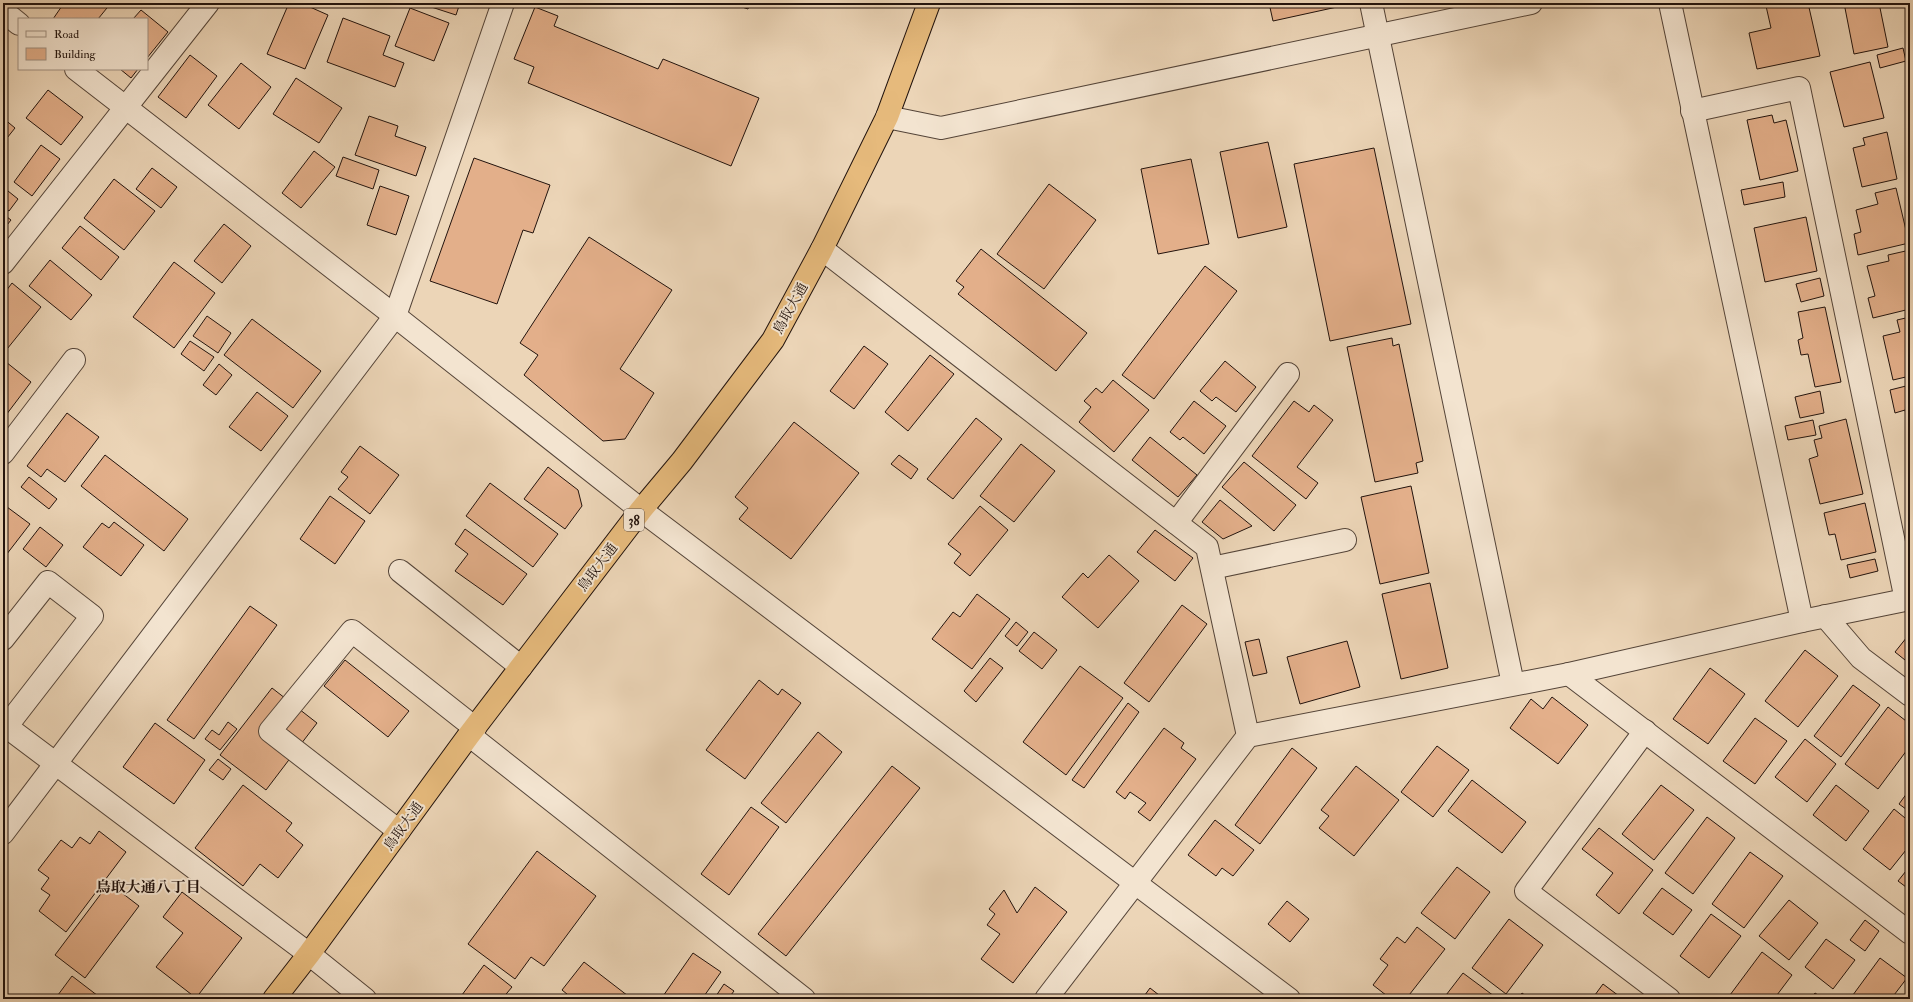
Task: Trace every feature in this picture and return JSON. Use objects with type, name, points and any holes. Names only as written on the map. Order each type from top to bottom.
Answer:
[{"type":"highway","name":"鳥取大通","points":[[274,999],[309,954],[472,732],[641,510],[682,462],[773,340],[822,249],[887,117],[929,3]]},
{"type":"street","points":[[3,263],[208,3]]},
{"type":"street","points":[[3,834],[395,316],[503,3]]},
{"type":"street","points":[[1371,3],[1513,684]]},
{"type":"street","points":[[887,117],[941,128],[1378,37],[1531,3]]},
{"type":"street","points":[[1670,3],[1802,621]]},
{"type":"street","points":[[77,70],[395,316],[641,510],[1134,884],[1289,999]]},
{"type":"street","points":[[1046,999],[1248,736],[1569,674],[1802,621],[1908,600],[1800,88],[1692,111]]},
{"type":"street","points":[[822,249],[1206,547],[1212,568],[1248,736]]},
{"type":"street","points":[[3,453],[74,360]]},
{"type":"street","points":[[1176,523],[1288,374]]},
{"type":"street","points":[[1212,568],[1345,540]]},
{"type":"street","points":[[400,571],[521,668]]},
{"type":"street","points":[[3,639],[48,582],[92,616],[5,725],[56,765],[309,954],[365,999]]},
{"type":"street","points":[[1825,616],[1861,658],[1910,695]]},
{"type":"street","points":[[399,831],[270,731],[352,631],[472,732],[804,999]]},
{"type":"street","points":[[1569,674],[1910,933]]},
{"type":"street","points":[[1645,731],[1526,891],[1669,999]]},
{"type":"building","points":[[64,3],[111,3],[99,18],[54,18]]},
{"type":"building","points":[[289,3],[301,3],[328,15],[305,69],[267,54]]},
{"type":"building","points":[[419,3],[460,3],[456,15]]},
{"type":"building","points":[[730,3],[750,3],[748,9]]},
{"type":"building","points":[[1269,3],[1337,3],[1337,7],[1273,21]]},
{"type":"building","points":[[1781,3],[1808,3],[1820,56],[1757,69],[1749,33],[1771,28],[1766,6]]},
{"type":"building","points":[[1844,3],[1879,3],[1888,47],[1854,54]]},
{"type":"building","points":[[535,7],[558,16],[554,26],[658,69],[663,59],[759,98],[731,166],[528,83],[534,67],[514,59]]},
{"type":"building","points":[[410,8],[449,23],[434,61],[395,46]]},
{"type":"building","points":[[141,10],[168,32],[148,57],[148,18],[134,18]]},
{"type":"building","points":[[343,18],[390,36],[383,55],[404,63],[395,87],[327,62]]},
{"type":"building","points":[[1903,48],[1906,61],[1880,68],[1877,55]]},
{"type":"building","points":[[190,55],[217,76],[186,118],[158,97]]},
{"type":"building","points":[[1870,62],[1884,118],[1844,127],[1830,72]]},
{"type":"building","points":[[241,63],[271,87],[239,129],[208,105]]},
{"type":"building","points":[[121,70],[137,70],[131,78]]},
{"type":"building","points":[[296,78],[342,108],[319,143],[273,114]]},
{"type":"building","points":[[48,90],[83,117],[61,145],[26,118]]},
{"type":"building","points":[[1772,115],[1774,123],[1786,120],[1798,171],[1760,180],[1747,120]]},
{"type":"building","points":[[369,116],[398,126],[395,136],[426,147],[416,176],[355,155]]},
{"type":"building","points":[[3,118],[15,128],[3,143]]},
{"type":"building","points":[[1887,132],[1897,179],[1862,187],[1853,148],[1865,145],[1863,138]]},
{"type":"building","points":[[1268,142],[1287,227],[1238,238],[1220,152]]},
{"type":"building","points":[[41,145],[60,159],[32,196],[14,182]]},
{"type":"building","points":[[1374,148],[1411,324],[1330,341],[1294,164]]},
{"type":"building","points":[[314,151],[335,167],[301,208],[282,193]]},
{"type":"building","points":[[343,157],[379,170],[373,189],[336,176]]},
{"type":"building","points":[[474,158],[550,185],[533,233],[523,230],[497,304],[430,281]]},
{"type":"building","points":[[1191,159],[1209,244],[1158,254],[1141,169]]},
{"type":"building","points":[[152,168],[177,187],[161,208],[136,189]]},
{"type":"building","points":[[114,179],[155,211],[124,250],[84,218]]},
{"type":"building","points":[[1783,182],[1785,197],[1744,205],[1741,190]]},
{"type":"building","points":[[1049,184],[1096,220],[1044,289],[997,254]]},
{"type":"building","points":[[380,186],[409,196],[396,235],[367,225]]},
{"type":"building","points":[[3,187],[18,199],[9,211],[3,207]]},
{"type":"building","points":[[1896,188],[1909,243],[1858,255],[1854,234],[1861,232],[1856,210],[1878,204],[1875,193]]},
{"type":"building","points":[[3,214],[11,220],[3,230]]},
{"type":"building","points":[[1806,217],[1817,271],[1765,282],[1754,228]]},
{"type":"building","points":[[224,224],[251,246],[222,283],[194,261]]},
{"type":"building","points":[[80,226],[119,257],[101,280],[62,248]]},
{"type":"building","points":[[589,237],[672,290],[620,369],[654,393],[625,439],[603,441],[524,375],[538,355],[520,343]]},
{"type":"building","points":[[981,249],[1087,333],[1056,371],[958,294],[964,287],[956,281]]},
{"type":"building","points":[[1910,250],[1910,309],[1873,318],[1868,298],[1875,296],[1867,266],[1889,261],[1888,255]]},
{"type":"building","points":[[50,260],[92,295],[71,320],[29,286]]},
{"type":"building","points":[[174,262],[215,293],[174,348],[133,317]]},
{"type":"building","points":[[1205,266],[1237,291],[1154,399],[1122,375]]},
{"type":"building","points":[[1820,278],[1824,296],[1801,302],[1796,284]]},
{"type":"building","points":[[12,283],[41,307],[3,354],[3,295]]},
{"type":"building","points":[[1825,307],[1841,382],[1815,387],[1808,354],[1801,355],[1798,340],[1803,338],[1798,312]]},
{"type":"building","points":[[207,316],[231,333],[218,353],[193,336]]},
{"type":"building","points":[[1910,317],[1910,376],[1893,380],[1883,336],[1900,332],[1897,320]]},
{"type":"building","points":[[252,319],[321,371],[293,408],[224,355]]},
{"type":"building","points":[[1392,338],[1393,346],[1399,344],[1423,461],[1416,463],[1418,473],[1375,482],[1347,347]]},
{"type":"building","points":[[190,341],[214,357],[204,371],[181,354]]},
{"type":"building","points":[[864,346],[888,364],[854,409],[830,391]]},
{"type":"building","points":[[930,355],[954,374],[908,431],[885,412]]},
{"type":"building","points":[[1225,361],[1256,387],[1236,412],[1216,397],[1212,401],[1200,391]]},
{"type":"building","points":[[6,362],[31,382],[3,419],[3,366]]},
{"type":"building","points":[[219,364],[232,375],[216,395],[203,385]]},
{"type":"building","points":[[1113,380],[1149,410],[1114,452],[1079,422],[1091,407],[1084,401],[1096,388],[1102,393]]},
{"type":"building","points":[[1910,385],[1910,433],[1905,410],[1895,413],[1890,390]]},
{"type":"building","points":[[1820,391],[1824,413],[1800,418],[1795,397]]},
{"type":"building","points":[[257,392],[288,416],[261,451],[229,427]]},
{"type":"building","points":[[1194,401],[1226,426],[1204,454],[1183,437],[1180,440],[1170,432]]},
{"type":"building","points":[[1294,401],[1309,412],[1314,405],[1333,420],[1297,467],[1318,483],[1306,499],[1252,456]]},
{"type":"building","points":[[67,413],[99,437],[65,482],[47,469],[41,477],[27,466]]},
{"type":"building","points":[[976,418],[1002,439],[953,499],[927,479]]},
{"type":"building","points":[[1846,419],[1863,494],[1820,504],[1809,459],[1818,456],[1814,440],[1822,438],[1819,426]]},
{"type":"building","points":[[1813,420],[1816,435],[1788,440],[1785,426]]},
{"type":"building","points":[[794,422],[859,473],[791,559],[739,519],[748,508],[735,497]]},
{"type":"building","points":[[1150,437],[1197,475],[1178,497],[1132,460]]},
{"type":"building","points":[[1021,444],[1055,471],[1014,522],[980,496]]},
{"type":"building","points":[[360,446],[399,475],[370,514],[338,489],[348,477],[341,472]]},
{"type":"building","points":[[105,455],[188,519],[164,551],[81,486]]},
{"type":"building","points":[[899,455],[918,469],[911,479],[891,464]]},
{"type":"building","points":[[1244,462],[1296,505],[1274,531],[1222,487]]},
{"type":"building","points":[[548,467],[578,490],[582,506],[565,529],[524,499]]},
{"type":"building","points":[[29,477],[57,499],[49,509],[21,487]]},
{"type":"building","points":[[490,483],[558,534],[533,567],[466,516]]},
{"type":"building","points":[[1411,486],[1429,573],[1380,584],[1361,497]]},
{"type":"building","points":[[330,496],[365,521],[335,564],[300,539]]},
{"type":"building","points":[[1220,500],[1252,526],[1223,539],[1202,522]]},
{"type":"building","points":[[1865,503],[1876,552],[1841,560],[1835,534],[1829,535],[1824,513]]},
{"type":"building","points":[[3,504],[30,524],[3,559]]},
{"type":"building","points":[[980,506],[1008,530],[970,576],[954,563],[961,554],[948,544]]},
{"type":"building","points":[[114,522],[144,545],[121,576],[83,547],[102,523],[109,528]]},
{"type":"building","points":[[40,527],[63,545],[46,567],[23,549]]},
{"type":"building","points":[[465,529],[527,574],[503,605],[455,571],[468,554],[455,544]]},
{"type":"building","points":[[1155,530],[1193,558],[1175,581],[1137,552]]},
{"type":"building","points":[[1109,555],[1139,581],[1098,628],[1062,597],[1083,573],[1088,578]]},
{"type":"building","points":[[1875,559],[1878,571],[1850,578],[1847,565]]},
{"type":"building","points":[[1430,583],[1448,668],[1401,679],[1382,594]]},
{"type":"building","points":[[977,594],[1010,619],[972,669],[932,639],[953,612],[960,617]]},
{"type":"building","points":[[1182,605],[1207,624],[1149,702],[1124,683]]},
{"type":"building","points":[[250,606],[277,625],[194,739],[167,720]]},
{"type":"building","points":[[1016,622],[1028,632],[1017,646],[1005,636]]},
{"type":"building","points":[[1034,632],[1057,650],[1042,669],[1019,651]]},
{"type":"building","points":[[1907,637],[1910,639],[1910,664],[1895,652]]},
{"type":"building","points":[[1259,639],[1267,673],[1253,676],[1245,642]]},
{"type":"building","points":[[1347,641],[1360,687],[1300,704],[1287,657]]},
{"type":"building","points":[[1805,650],[1838,676],[1798,727],[1765,701]]},
{"type":"building","points":[[990,658],[1003,668],[976,702],[964,691]]},
{"type":"building","points":[[345,660],[409,711],[388,737],[324,686]]},
{"type":"building","points":[[1080,666],[1123,698],[1066,775],[1023,742]]},
{"type":"building","points":[[1710,668],[1745,694],[1708,744],[1673,719]]},
{"type":"building","points":[[759,680],[778,695],[782,689],[801,703],[745,779],[706,750]]},
{"type":"building","points":[[1853,685],[1880,705],[1841,757],[1814,736]]},
{"type":"building","points":[[272,688],[317,723],[266,790],[220,755]]},
{"type":"building","points":[[1552,697],[1588,725],[1558,764],[1510,728],[1531,699],[1543,709]]},
{"type":"building","points":[[1128,703],[1139,712],[1084,788],[1072,780]]},
{"type":"building","points":[[1888,707],[1910,724],[1910,746],[1878,789],[1845,764]]},
{"type":"building","points":[[1755,718],[1787,741],[1755,784],[1723,761]]},
{"type":"building","points":[[228,722],[237,729],[220,750],[205,739],[212,730],[219,735]]},
{"type":"building","points":[[155,723],[205,760],[174,804],[123,767]]},
{"type":"building","points":[[1164,728],[1184,743],[1181,748],[1196,759],[1150,821],[1138,812],[1146,803],[1130,792],[1125,799],[1116,792]]},
{"type":"building","points":[[818,732],[842,752],[786,823],[761,803]]},
{"type":"building","points":[[1805,739],[1836,764],[1807,802],[1775,777]]},
{"type":"building","points":[[1437,746],[1469,770],[1433,817],[1401,792]]},
{"type":"building","points":[[1292,748],[1317,768],[1260,844],[1235,825]]},
{"type":"building","points":[[218,759],[231,769],[223,780],[209,770]]},
{"type":"building","points":[[892,766],[920,788],[786,956],[758,934]]},
{"type":"building","points":[[1356,766],[1399,800],[1354,856],[1319,828],[1329,816],[1321,810]]},
{"type":"building","points":[[1472,780],[1526,822],[1502,853],[1448,811]]},
{"type":"building","points":[[243,785],[292,823],[286,831],[303,845],[278,878],[260,864],[243,886],[195,848]]},
{"type":"building","points":[[1661,785],[1694,810],[1654,860],[1622,834]]},
{"type":"building","points":[[1836,785],[1869,811],[1846,841],[1813,815]]},
{"type":"building","points":[[1910,789],[1910,812],[1899,804]]},
{"type":"building","points":[[751,807],[779,827],[729,895],[701,874]]},
{"type":"building","points":[[1894,809],[1910,822],[1910,845],[1890,870],[1863,849]]},
{"type":"building","points":[[1707,817],[1735,838],[1693,894],[1665,873]]},
{"type":"building","points":[[1215,820],[1254,850],[1233,876],[1222,868],[1216,876],[1188,855]]},
{"type":"building","points":[[1599,828],[1653,870],[1619,914],[1596,895],[1613,873],[1582,849]]},
{"type":"building","points":[[99,831],[126,852],[66,932],[39,911],[50,895],[41,889],[49,878],[38,870],[61,840],[72,848],[80,837],[90,844]]},
{"type":"building","points":[[537,851],[596,896],[544,966],[531,957],[515,979],[468,944]]},
{"type":"building","points":[[1750,852],[1783,876],[1744,928],[1712,904]]},
{"type":"building","points":[[1910,866],[1910,890],[1898,881]]},
{"type":"building","points":[[1457,867],[1490,892],[1455,939],[1421,913]]},
{"type":"building","points":[[109,883],[139,906],[85,978],[55,955]]},
{"type":"building","points":[[1035,887],[1067,912],[1013,983],[981,959],[1000,934],[987,925],[995,914],[989,909],[1004,890],[1017,913]]},
{"type":"building","points":[[1662,888],[1692,910],[1673,935],[1643,913]]},
{"type":"building","points":[[182,892],[242,938],[196,998],[156,967],[183,933],[163,917]]},
{"type":"building","points":[[1789,900],[1818,923],[1789,960],[1759,936]]},
{"type":"building","points":[[1287,901],[1309,919],[1290,942],[1268,924]]},
{"type":"building","points":[[1711,914],[1741,936],[1709,978],[1680,956]]},
{"type":"building","points":[[1509,919],[1543,945],[1506,994],[1472,968]]},
{"type":"building","points":[[1865,920],[1879,931],[1865,951],[1850,940]]},
{"type":"building","points":[[1417,927],[1445,949],[1406,999],[1391,999],[1373,985],[1388,965],[1380,959],[1397,937],[1405,943]]},
{"type":"building","points":[[1826,939],[1855,960],[1833,989],[1805,967]]},
{"type":"building","points":[[1762,952],[1792,975],[1774,999],[1727,999]]},
{"type":"building","points":[[693,953],[721,972],[702,999],[661,999]]},
{"type":"building","points":[[1880,958],[1907,978],[1891,999],[1850,999]]},
{"type":"building","points":[[584,962],[632,999],[573,999],[562,990]]},
{"type":"building","points":[[484,965],[512,987],[502,999],[459,999]]},
{"type":"building","points":[[1463,973],[1498,999],[1443,999]]},
{"type":"building","points":[[72,976],[102,999],[55,999]]},
{"type":"building","points":[[724,984],[734,991],[728,999],[714,999]]},
{"type":"building","points":[[1603,984],[1623,999],[1592,999]]},
{"type":"building","points":[[1150,988],[1164,999],[1142,999]]},
{"type":"building","points":[[1910,988],[1910,999],[1902,999]]},
{"type":"building","points":[[1522,993],[1530,999],[1518,999]]},
{"type":"building","points":[[1815,993],[1824,999],[1810,999]]},
{"type":"district","name":"鳥取大通八丁目","points":[[148,887]]}]
